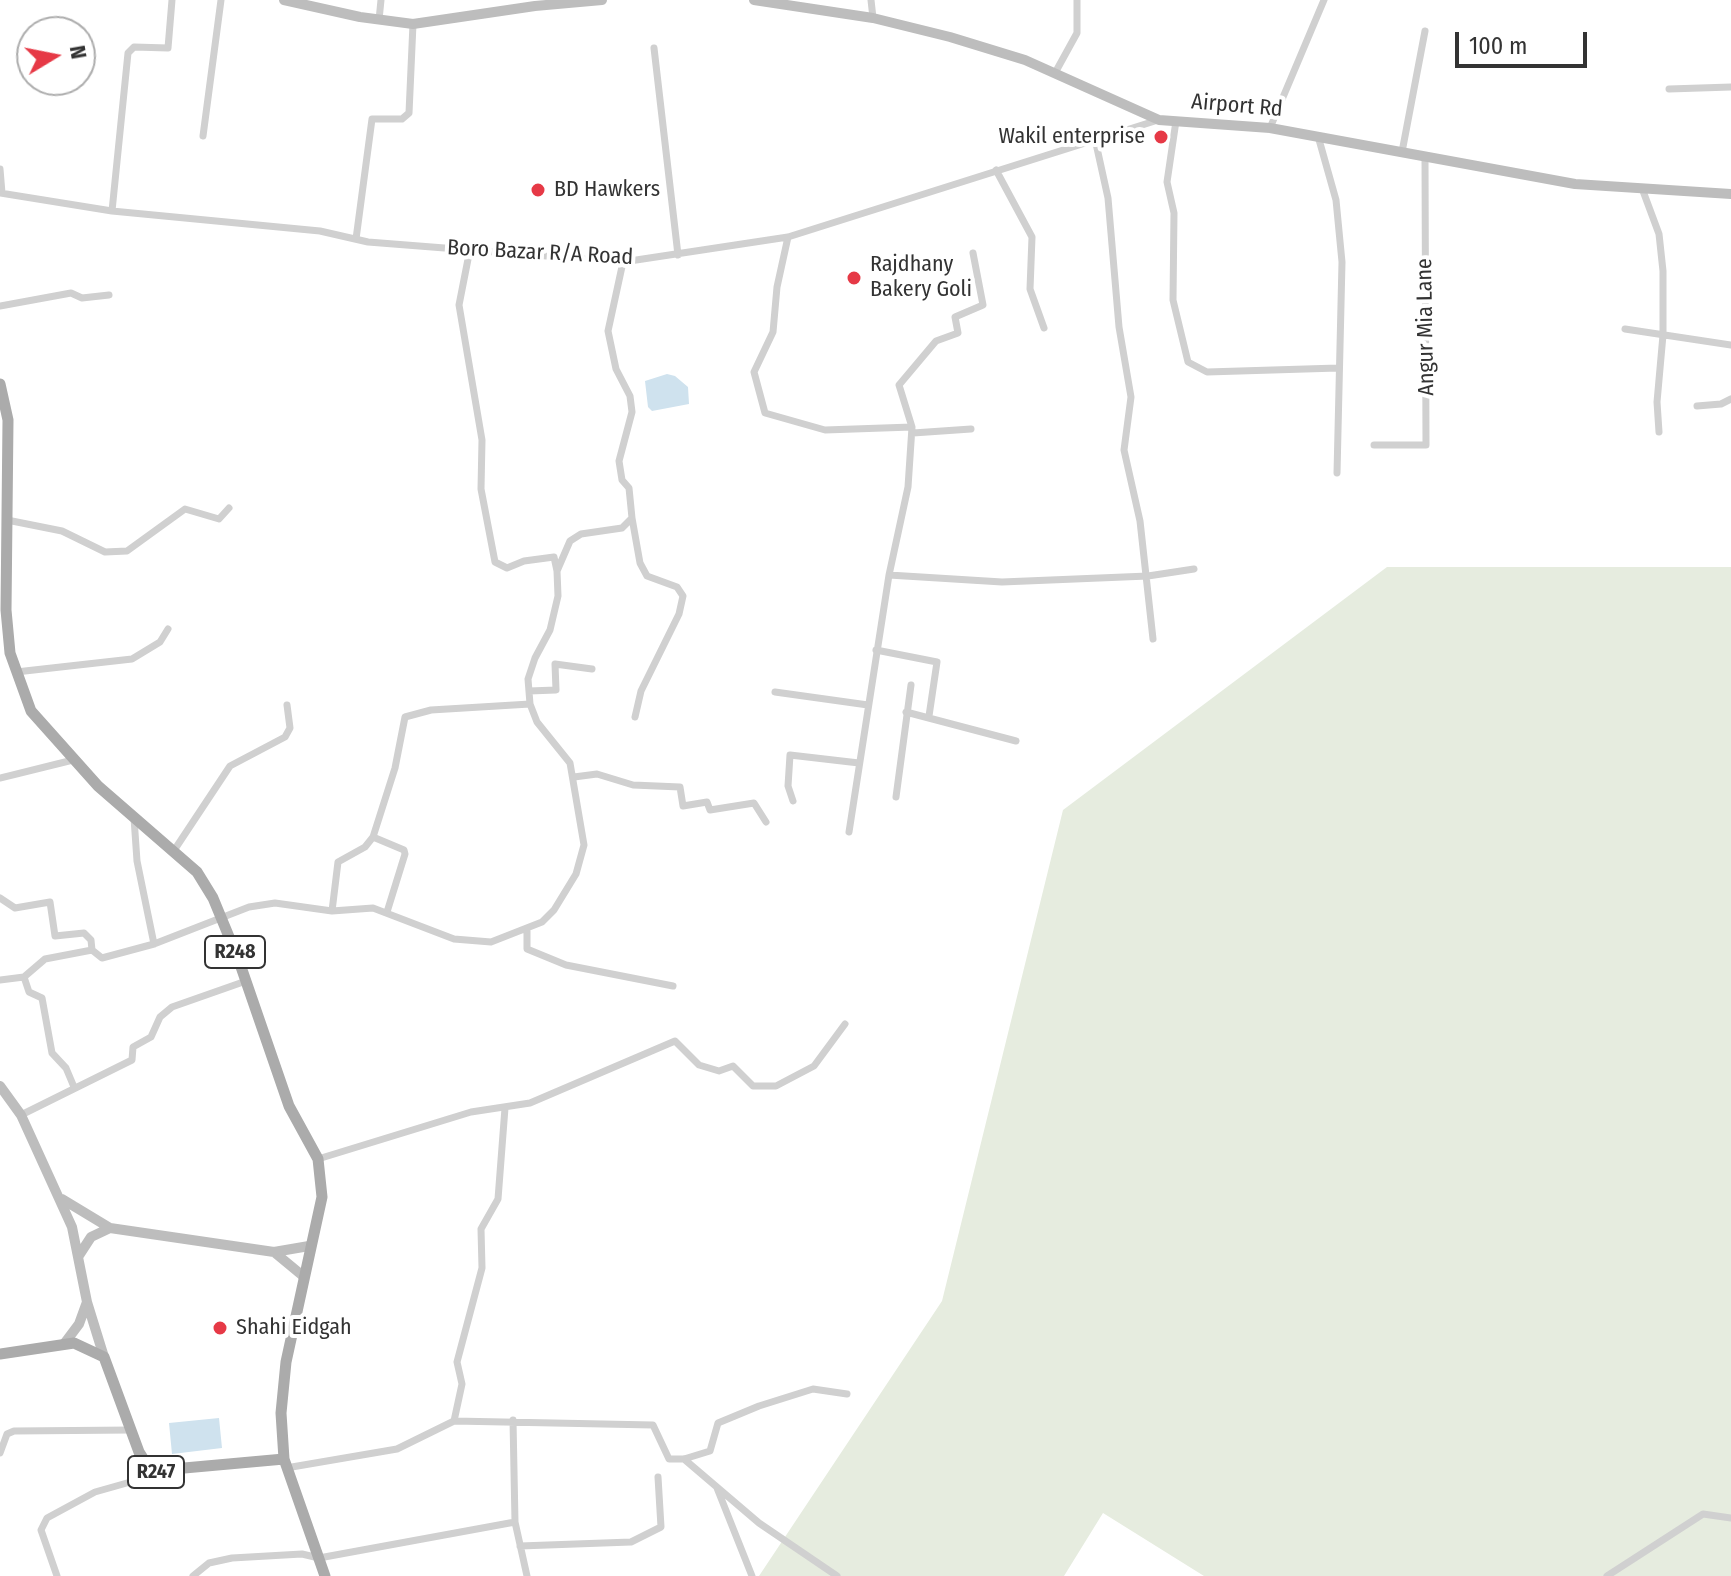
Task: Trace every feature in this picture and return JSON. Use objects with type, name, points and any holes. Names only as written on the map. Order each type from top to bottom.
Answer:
[{"type":"main road","points":[[284,0],[413,24],[535,3],[602,0]]},
{"type":"main road","name":"Airport Rd","points":[[754,0],[873,18],[950,37],[1055,73],[1159,120],[1270,128],[1575,184],[1643,191],[1731,194]]},
{"type":"main road","name":"R248","points":[[0,384],[8,420],[5,654],[16,672],[31,711],[73,760],[197,872],[220,917],[246,981],[289,1106],[318,1159],[322,1197],[286,1362],[281,1413],[285,1463],[325,1576]]},
{"type":"main road","points":[[0,1086],[21,1115],[61,1198],[104,1357]]},
{"type":"main road","points":[[61,1198],[110,1228],[274,1252],[309,1246]]},
{"type":"main road","points":[[78,1257],[91,1237],[110,1228]]},
{"type":"main road","points":[[274,1252],[303,1276]]},
{"type":"main road","points":[[64,1344],[79,1324],[87,1302]]},
{"type":"main road","points":[[0,1354],[64,1344],[81,1345],[104,1357]]},
{"type":"main road","name":"R247","points":[[104,1357],[151,1471],[285,1463]]},
{"type":"street","points":[[112,211],[128,53],[134,47],[168,48],[172,0]]},
{"type":"street","points":[[203,136],[221,0]]},
{"type":"street","points":[[379,20],[381,0]]},
{"type":"street","points":[[871,0],[873,18]]},
{"type":"street","points":[[1055,73],[1077,33],[1077,0]]},
{"type":"street","points":[[1270,128],[1324,0]]},
{"type":"street","points":[[356,239],[372,119],[402,119],[409,113],[413,24]]},
{"type":"street","points":[[1402,152],[1425,31]]},
{"type":"street","points":[[654,48],[678,255]]},
{"type":"street","points":[[1669,89],[1731,87]]},
{"type":"street","name":"Boro Bazar R/A Road","points":[[1,193],[112,211],[320,231],[356,239],[623,262],[788,237],[1159,120]]},
{"type":"street","points":[[1176,121],[1167,182],[1174,213],[1173,300],[1188,362],[1207,372],[1338,368]]},
{"type":"street","points":[[1318,136],[1336,200],[1341,250],[1337,473]]},
{"type":"street","points":[[1095,139],[1108,198],[1119,327],[1131,397],[1124,450],[1148,576],[1153,639]]},
{"type":"street","name":"Angur Mia Lane","points":[[1374,445],[1426,445],[1425,157]]},
{"type":"street","points":[[0,169],[1,193]]},
{"type":"street","points":[[996,170],[1032,237],[1030,289],[1044,328]]},
{"type":"street","points":[[1643,191],[1660,243],[1663,335],[1657,402],[1659,432]]},
{"type":"street","points":[[788,237],[777,287],[773,332],[754,372],[765,413],[825,430],[971,429]]},
{"type":"street","points":[[0,898],[15,908],[50,902],[55,936],[84,933],[91,940],[92,950],[102,958],[154,944],[220,917],[275,903],[332,911],[373,908],[454,939],[491,942],[542,922],[554,910],[584,856],[570,763],[537,722],[530,704],[535,658],[550,630],[558,596],[557,571],[554,557],[524,561],[507,568],[495,562],[481,489],[482,440],[459,305],[470,249]]},
{"type":"street","points":[[849,832],[859,763],[862,761],[876,650],[908,487],[912,430],[899,385],[936,341],[958,333],[955,317],[983,305],[973,253]]},
{"type":"street","points":[[623,262],[608,331],[616,369],[630,396],[632,412],[619,461],[622,480],[629,488],[640,563],[647,576],[677,587],[683,596],[679,614],[641,691],[635,717]]},
{"type":"street","points":[[0,306],[71,293],[82,298],[109,295]]},
{"type":"street","points":[[1625,329],[1731,345]]},
{"type":"street","points":[[1697,406],[1721,404],[1731,399]]},
{"type":"street","points":[[7,520],[62,531],[105,552],[127,551],[185,509],[219,519],[229,508]]},
{"type":"street","points":[[557,571],[570,541],[581,534],[622,528],[632,518]]},
{"type":"street","points":[[889,575],[1002,582],[1148,576],[1194,569]]},
{"type":"street","points":[[16,672],[132,659],[160,642],[168,629]]},
{"type":"street","points":[[876,650],[937,662],[929,716]]},
{"type":"street","points":[[529,691],[556,690],[555,664],[592,669]]},
{"type":"street","points":[[896,797],[911,685]]},
{"type":"street","points":[[775,692],[868,705]]},
{"type":"street","points":[[332,911],[338,862],[365,847],[373,837],[395,768],[405,717],[431,710],[530,704]]},
{"type":"street","points":[[175,849],[230,766],[285,737],[290,728],[287,705]]},
{"type":"street","points":[[906,712],[1016,741]]},
{"type":"street","points":[[793,801],[788,786],[790,755],[859,763]]},
{"type":"street","points":[[0,778],[73,760]]},
{"type":"street","points":[[574,777],[597,774],[633,785],[680,787],[683,806],[707,802],[710,810],[754,803],[766,822]]},
{"type":"street","points":[[135,816],[137,861],[154,944]]},
{"type":"street","points":[[373,837],[404,850],[405,854],[387,912]]},
{"type":"street","points":[[527,929],[527,949],[566,965],[673,986]]},
{"type":"street","points":[[0,980],[24,977],[45,959],[92,950]]},
{"type":"street","points":[[24,977],[29,992],[42,998],[52,1053],[66,1068],[74,1087]]},
{"type":"street","points":[[21,1115],[132,1060],[133,1047],[151,1037],[160,1017],[172,1007],[246,981]]},
{"type":"street","points":[[318,1159],[471,1112],[530,1103],[675,1041],[699,1065],[719,1071],[733,1066],[753,1086],[776,1086],[814,1066],[845,1024]]},
{"type":"street","points":[[454,1421],[462,1384],[457,1362],[482,1268],[481,1229],[498,1199],[505,1108]]},
{"type":"street","points":[[285,1463],[397,1449],[454,1421],[513,1420],[653,1425],[669,1459],[684,1459],[710,1451],[718,1423],[759,1406],[813,1389],[847,1394]]},
{"type":"street","points":[[513,1420],[515,1522],[527,1576]]},
{"type":"street","points":[[0,1453],[7,1434],[14,1431],[132,1430]]},
{"type":"street","points":[[684,1459],[759,1523],[837,1576]]},
{"type":"street","points":[[57,1576],[41,1530],[47,1518],[95,1492],[141,1479],[151,1471]]},
{"type":"street","points":[[520,1546],[631,1542],[661,1527],[658,1477]]},
{"type":"street","points":[[716,1486],[752,1576]]},
{"type":"street","points":[[1607,1576],[1703,1514],[1731,1518]]},
{"type":"street","points":[[193,1576],[209,1563],[232,1558],[302,1554],[319,1558],[515,1522]]},
{"type":"shaded area","points":[[1387,567],[1731,567],[1731,1576],[1204,1576],[1103,1513],[1064,1576],[759,1576],[942,1301],[1063,810]]},
{"type":"water","points":[[667,374],[675,376],[688,387],[689,404],[652,411],[648,407],[645,381]]},
{"type":"water","points":[[219,1418],[222,1448],[172,1454],[169,1423]]},
{"type":"place","name":"Wakil enterprise","points":[[1161,137]]},
{"type":"place","name":"BD Hawkers","points":[[538,190]]},
{"type":"place","name":"Rajdhany Bakery Goli","points":[[854,278]]},
{"type":"place","name":"Shahi Eidgah","points":[[220,1328]]}]
